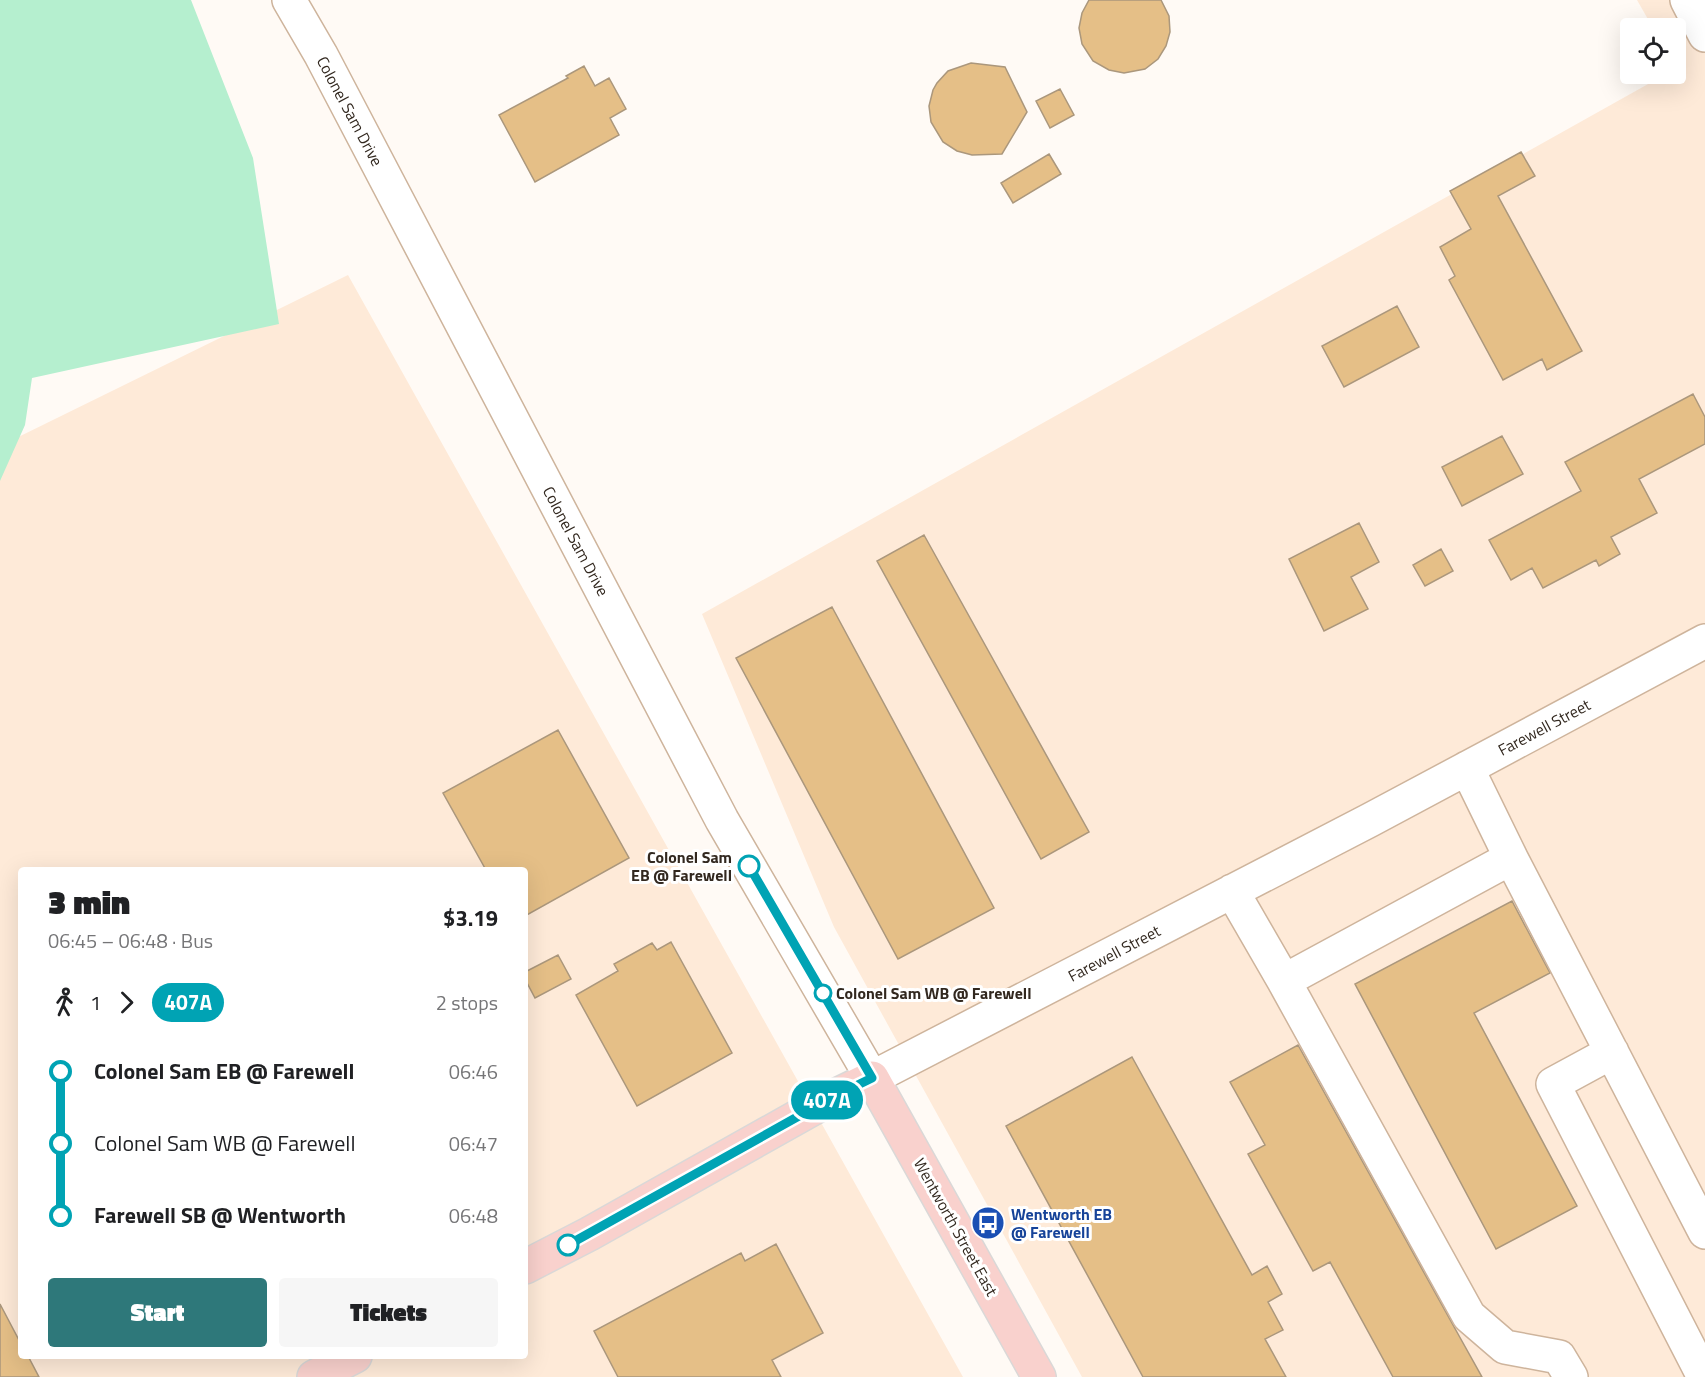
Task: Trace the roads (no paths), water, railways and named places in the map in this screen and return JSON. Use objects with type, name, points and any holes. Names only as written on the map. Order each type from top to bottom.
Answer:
[{"type":"main road","name":"Farewell Street","points":[[528,1265],[589,1234],[833,1097],[872,1078]]},
{"type":"main road","name":"Wentworth Street East","points":[[872,1078],[1040,1377]]},
{"type":"main road","points":[[314,1377],[349,1359]]},
{"type":"street","name":"Colonel Sam Drive","points":[[290,0],[722,820],[872,1078]]},
{"type":"street","points":[[1687,0],[1705,34]]},
{"type":"street","name":"Farewell Street","points":[[872,1078],[1467,768],[1705,641]]},
{"type":"street","points":[[1467,768],[1511,858],[1705,1232]]},
{"type":"street","points":[[1284,981],[1511,858]]},
{"type":"street","points":[[1232,891],[1469,1316],[1504,1347],[1559,1357],[1571,1377]]},
{"type":"street","points":[[1612,1052],[1552,1084],[1704,1377]]},
{"type":"place","name":"Colonel Sam EB @ Farewell","points":[[749,866]]},
{"type":"place","name":"Colonel Sam WB @ Farewell","points":[[823,993]]},
{"type":"place","name":"Wentworth EB @ Farewell","points":[[988,1223]]}]
